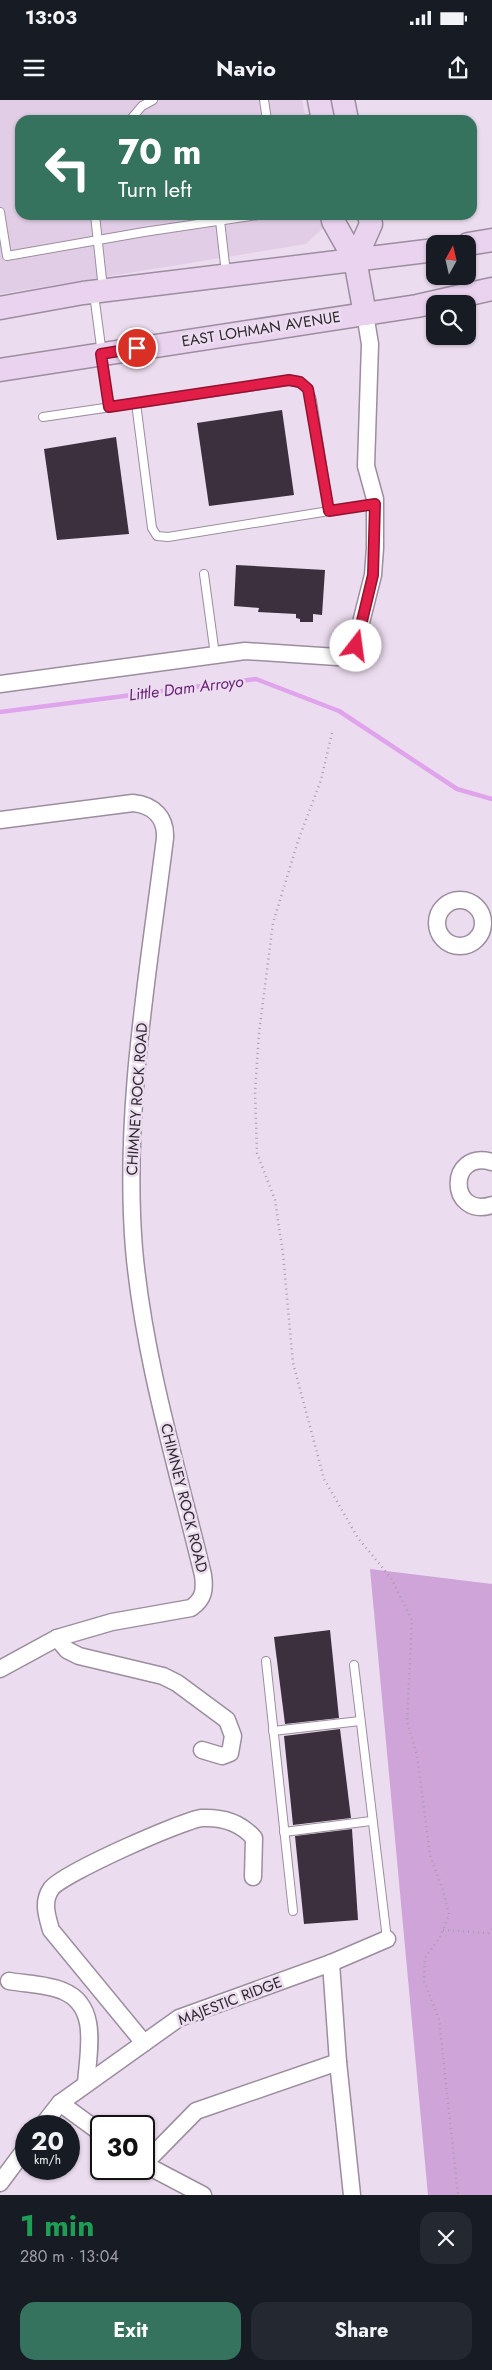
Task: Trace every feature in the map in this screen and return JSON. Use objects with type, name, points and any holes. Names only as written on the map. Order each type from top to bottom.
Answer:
[{"type":"main road","points":[[343,100],[346,115]]},
{"type":"main road","points":[[333,220],[355,260],[365,314]]},
{"type":"main road","points":[[355,260],[370,224],[370,220]]},
{"type":"main road","points":[[476,243],[492,240]]},
{"type":"main road","points":[[0,308],[98,292],[426,251]]},
{"type":"main road","name":"EAST LOHMAN AVENUE","points":[[0,370],[417,306],[492,290]]},
{"type":"street","points":[[0,684],[245,651],[352,658],[373,575],[375,504],[366,466],[370,344],[365,314]]},
{"type":"street","name":"CHIMNEY ROCK ROAD","points":[[0,820],[133,804],[152,808],[160,816],[165,826],[135,1079],[131,1154],[132,1212],[137,1278],[146,1337],[204,1575],[204,1588],[201,1600],[184,1610],[112,1622],[56,1638]]},
{"type":"street","points":[[492,1162],[477,1160],[470,1163],[464,1168],[458,1183],[463,1198],[469,1204],[476,1207],[492,1205]]},
{"type":"street","points":[[0,1669],[56,1638],[67,1650],[79,1656],[168,1678],[227,1720],[233,1736],[230,1753],[222,1756],[202,1750]]},
{"type":"street","points":[[144,2043],[51,1930],[46,1909],[51,1889],[62,1878],[115,1852],[200,1818],[234,1823],[251,1834],[254,1838],[253,1877]]},
{"type":"street","name":"MAJESTIC RIDGE","points":[[51,2115],[60,2103],[179,2018],[331,1963],[387,1939]]},
{"type":"street","points":[[331,1963],[338,2062],[352,2195]]},
{"type":"street","points":[[9,1981],[62,1991],[75,1999],[85,2011],[90,2026],[86,2084]]},
{"type":"street","points":[[155,2153],[196,2111],[338,2062]]},
{"type":"street","points":[[60,2103],[90,2125]]},
{"type":"street","points":[[0,2183],[15,2163]]},
{"type":"street","points":[[155,2170],[203,2195]]},
{"type":"street","points":[[0,2188],[11,2195]]},
{"type":"lane","points":[[134,115],[142,106],[153,100]]},
{"type":"lane","points":[[264,100],[266,115]]},
{"type":"lane","points":[[0,212],[4,256],[226,220]]},
{"type":"lane","points":[[95,220],[101,354],[109,407]]},
{"type":"lane","points":[[220,221],[226,275]]},
{"type":"lane","points":[[44,417],[289,380],[300,382],[308,389],[312,400],[329,511]]},
{"type":"lane","points":[[136,403],[152,528],[157,536],[168,537],[375,504]]},
{"type":"lane","points":[[204,574],[215,655]]},
{"type":"lane","points":[[266,1661],[293,1911]]},
{"type":"lane","points":[[354,1665],[371,1821],[387,1939]]},
{"type":"lane","points":[[273,1730],[360,1721]]},
{"type":"lane","points":[[284,1832],[371,1821]]},
{"type":"path","points":[[332,733],[321,780],[298,841],[273,923],[258,1033],[255,1092],[257,1153],[275,1200],[283,1254],[293,1363],[324,1479],[358,1538],[391,1578],[412,1620],[408,1722],[417,1755],[430,1855],[449,1915],[443,1930],[425,1958],[424,1981],[439,2019],[458,2195]]},
{"type":"path","points":[[443,1930],[488,1933],[492,1929]]},
{"type":"shaded area","points":[[0,100],[302,100],[305,115],[15,115],[15,220],[322,220],[323,228],[306,244],[0,294]]},
{"type":"shaded area","points":[[370,1569],[492,1584],[492,2195],[428,2195]]},
{"type":"building","points":[[282,410],[294,495],[209,506],[197,423]]},
{"type":"building","points":[[116,437],[129,534],[57,540],[44,449]]},
{"type":"building","points":[[236,565],[325,570],[322,615],[313,614],[313,622],[300,622],[300,619],[296,618],[296,614],[258,612],[259,608],[234,606]]},
{"type":"building","points":[[330,1630],[339,1718],[285,1724],[274,1637]]},
{"type":"building","points":[[340,1729],[351,1818],[293,1825],[284,1736]]},
{"type":"building","points":[[352,1829],[358,1920],[304,1924],[295,1836]]},
{"type":"waterway","name":"Little Dam Arroyo","points":[[0,712],[256,679],[339,711],[457,789],[492,799]]},
{"type":"route","points":[[137,348],[101,354],[109,407],[289,380],[300,382],[308,389],[312,400],[329,511],[375,504],[373,575],[356,646]]}]
